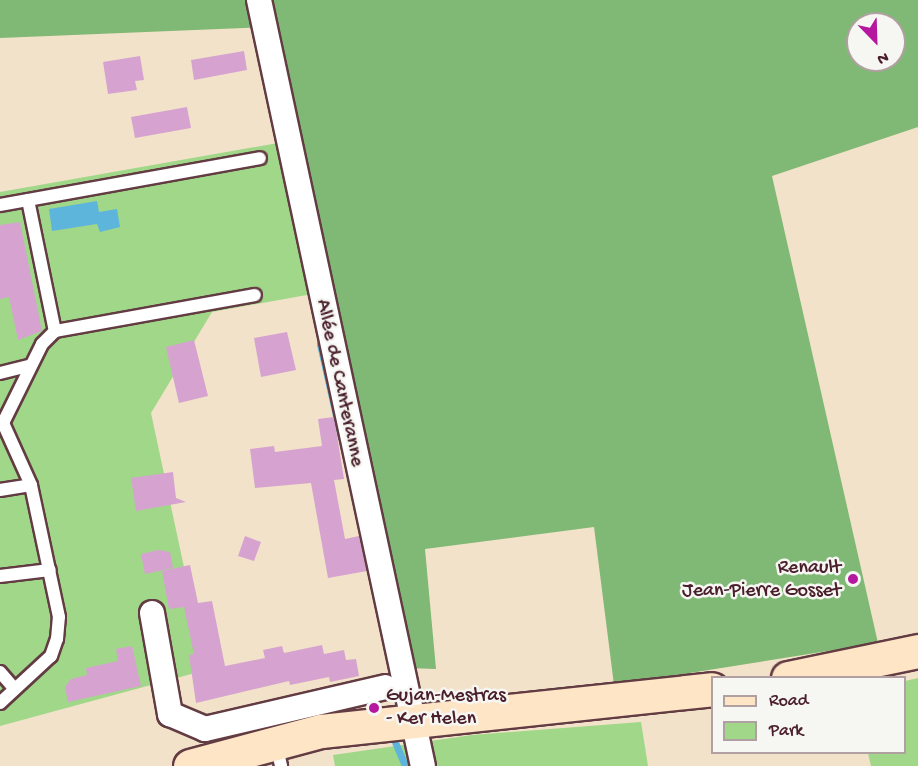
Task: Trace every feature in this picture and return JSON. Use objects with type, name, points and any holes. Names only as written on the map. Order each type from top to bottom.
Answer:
[{"type":"main road","points":[[798,676],[918,651]]},
{"type":"main road","points":[[205,756],[278,754],[321,731],[711,689]]},
{"type":"street","name":"Allée de Canteranne","points":[[259,0],[423,766]]},
{"type":"street","points":[[152,613],[170,714],[205,756],[385,687]]},
{"type":"lane","points":[[0,205],[260,158]]},
{"type":"lane","points":[[28,200],[55,331]]},
{"type":"lane","points":[[0,703],[51,656],[57,639],[59,617],[31,485],[1,424],[42,344],[55,331],[255,295]]},
{"type":"lane","points":[[0,373],[29,366]]},
{"type":"lane","points":[[0,490],[31,485]]},
{"type":"lane","points":[[0,576],[50,570]]},
{"type":"lane","points":[[0,672],[14,688]]},
{"type":"green space","points":[[0,0],[918,0],[918,127],[772,176],[878,643],[614,685],[594,527],[425,549],[436,669],[407,668],[266,27],[0,38]]},
{"type":"green space","points":[[329,134],[357,286],[212,312],[151,413],[206,670],[0,726],[0,192]]},
{"type":"green space","points":[[918,678],[918,766],[871,766],[868,754],[906,754],[906,681]]},
{"type":"green space","points":[[641,722],[648,766],[335,766],[333,755],[472,735]]},
{"type":"water","points":[[97,201],[99,212],[117,209],[120,227],[100,232],[97,224],[52,231],[49,209]]},
{"type":"building","points":[[244,51],[247,70],[194,80],[191,60]]},
{"type":"building","points":[[140,56],[144,80],[135,81],[137,90],[108,94],[103,62]]},
{"type":"building","points":[[187,107],[191,128],[135,138],[131,117]]},
{"type":"building","points":[[20,222],[42,331],[18,340],[9,297],[0,299],[0,225]]},
{"type":"building","points":[[287,332],[296,370],[261,377],[254,338]]},
{"type":"building","points":[[194,340],[208,396],[179,403],[166,347]]},
{"type":"building","points":[[334,417],[344,479],[334,480],[345,539],[359,536],[367,571],[328,578],[311,483],[255,488],[250,449],[274,446],[275,452],[322,446],[318,419]]},
{"type":"building","points":[[173,472],[176,498],[186,502],[136,511],[131,478]]},
{"type":"building","points":[[245,536],[261,542],[254,561],[238,556]]},
{"type":"building","points":[[158,550],[170,552],[173,568],[145,574],[141,554]]},
{"type":"building","points":[[190,565],[198,603],[212,601],[225,666],[265,658],[263,650],[282,646],[284,653],[322,645],[324,654],[344,650],[346,660],[356,659],[359,676],[330,682],[329,677],[290,685],[289,681],[196,703],[189,655],[194,654],[184,607],[169,609],[162,571]]},
{"type":"building","points":[[132,646],[141,686],[68,702],[65,687],[71,679],[87,675],[86,668],[118,661],[116,649]]},
{"type":"waterway","points":[[320,344],[341,438]]},
{"type":"waterway","points":[[395,742],[405,766]]},
{"type":"place","name":"Renault Jean-Pierre Gosset","points":[[853,579]]},
{"type":"place","name":"Gujan-Mestras - Ker Helen","points":[[374,708]]}]
